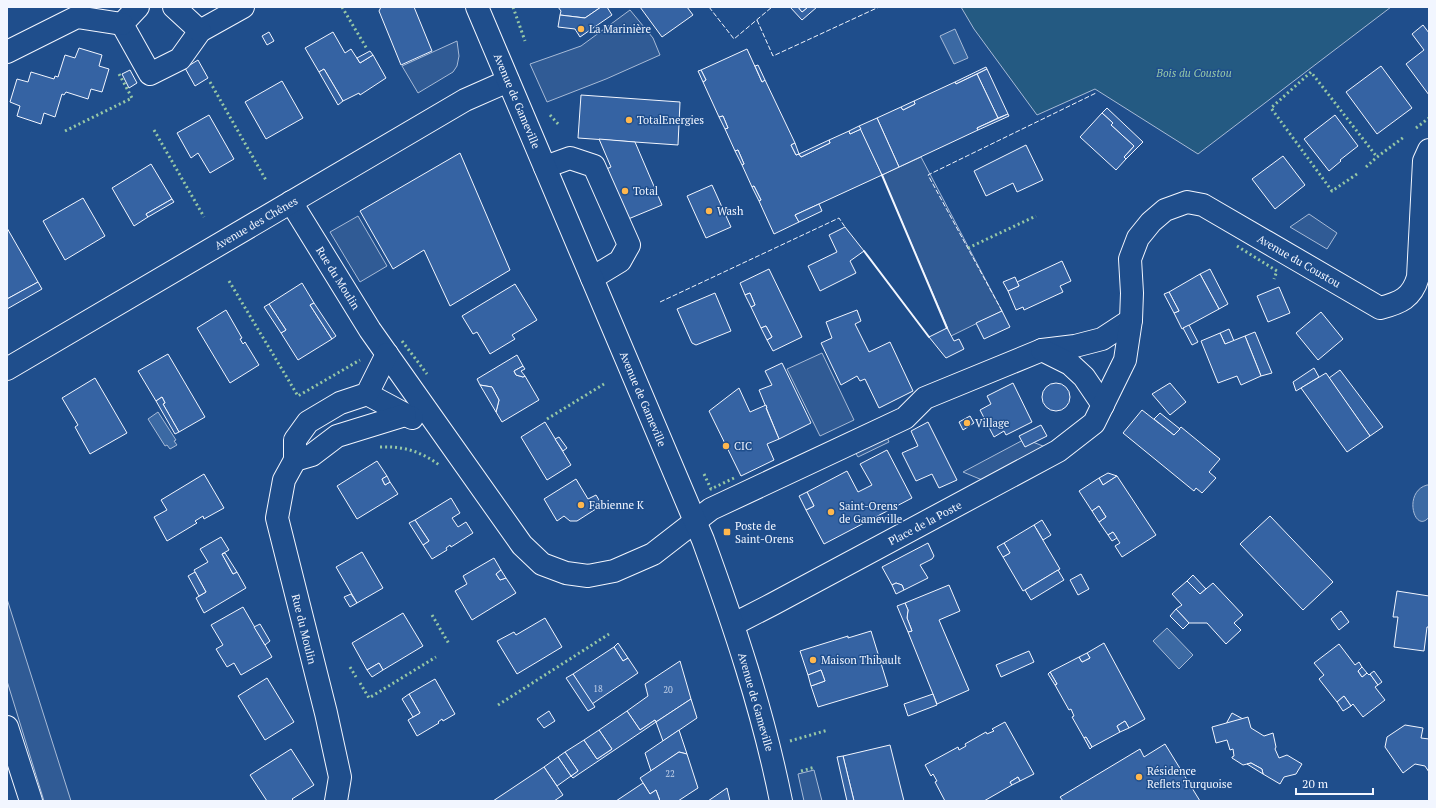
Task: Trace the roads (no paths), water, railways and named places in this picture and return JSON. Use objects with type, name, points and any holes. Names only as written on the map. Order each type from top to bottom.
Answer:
[{"type":"street","points":[[122,24],[138,7]]},
{"type":"street","points":[[174,7],[200,31]]},
{"type":"street","points":[[122,24],[150,74],[180,59],[200,31],[244,7]]},
{"type":"street","name":"Avenue de Gameville","points":[[477,7],[703,540],[734,624],[758,704],[781,801]]},
{"type":"street","points":[[7,52],[77,17],[122,24]]},
{"type":"street","name":"Avenue des Chênes","points":[[7,369],[465,100],[508,81]]},
{"type":"street","name":"Avenue du Coustou","points":[[1131,320],[1132,293],[1130,259],[1138,238],[1150,222],[1165,210],[1187,202],[1203,205],[1380,308],[1395,305],[1407,298],[1415,288],[1418,277],[1424,161],[1429,150]]},
{"type":"street","points":[[545,167],[570,158],[594,166],[629,245],[620,261],[592,278]]},
{"type":"street","name":"Rue du Moulin","points":[[291,202],[387,354],[522,545],[542,564],[566,573],[588,576],[614,571],[653,554],[695,521]]},
{"type":"street","points":[[695,521],[711,509],[905,418],[925,398],[1042,350],[1075,346],[1102,339],[1131,320]]},
{"type":"street","name":"Place de la Poste","points":[[734,624],[1058,451],[1094,423],[1125,360],[1131,320]]},
{"type":"street","points":[[1042,350],[1070,364],[1084,377],[1103,405]]},
{"type":"street","points":[[387,354],[367,394],[405,415],[442,432]]},
{"type":"street","name":"Rue du Moulin","points":[[336,801],[340,777],[326,713],[277,518],[284,480],[295,460],[295,440],[308,422],[340,404],[367,394]]},
{"type":"street","points":[[295,460],[312,455],[337,436],[405,415]]},
{"type":"street","points":[[7,727],[31,801]]},
{"type":"place","name":"La Marinière","points":[[581,29]]},
{"type":"place","name":"TotalEnergies","points":[[629,120]]},
{"type":"place","name":"Total","points":[[625,191]]},
{"type":"place","name":"Wash","points":[[709,211]]},
{"type":"place","name":"Village","points":[[967,423]]},
{"type":"place","name":"CIC","points":[[726,446]]},
{"type":"place","name":"Fabienne K","points":[[581,505]]},
{"type":"place","name":"Saint-Orens de Gameville","points":[[831,512]]},
{"type":"place","name":"Poste de Saint-Orens","points":[[727,532]]},
{"type":"place","name":"Maison Thibault","points":[[813,660]]},
{"type":"place","name":"Résidence Reflets Turquoise","points":[[1139,777]]},
{"type":"park label","name":"Bois du Coustou","points":[[1194,73]]}]
